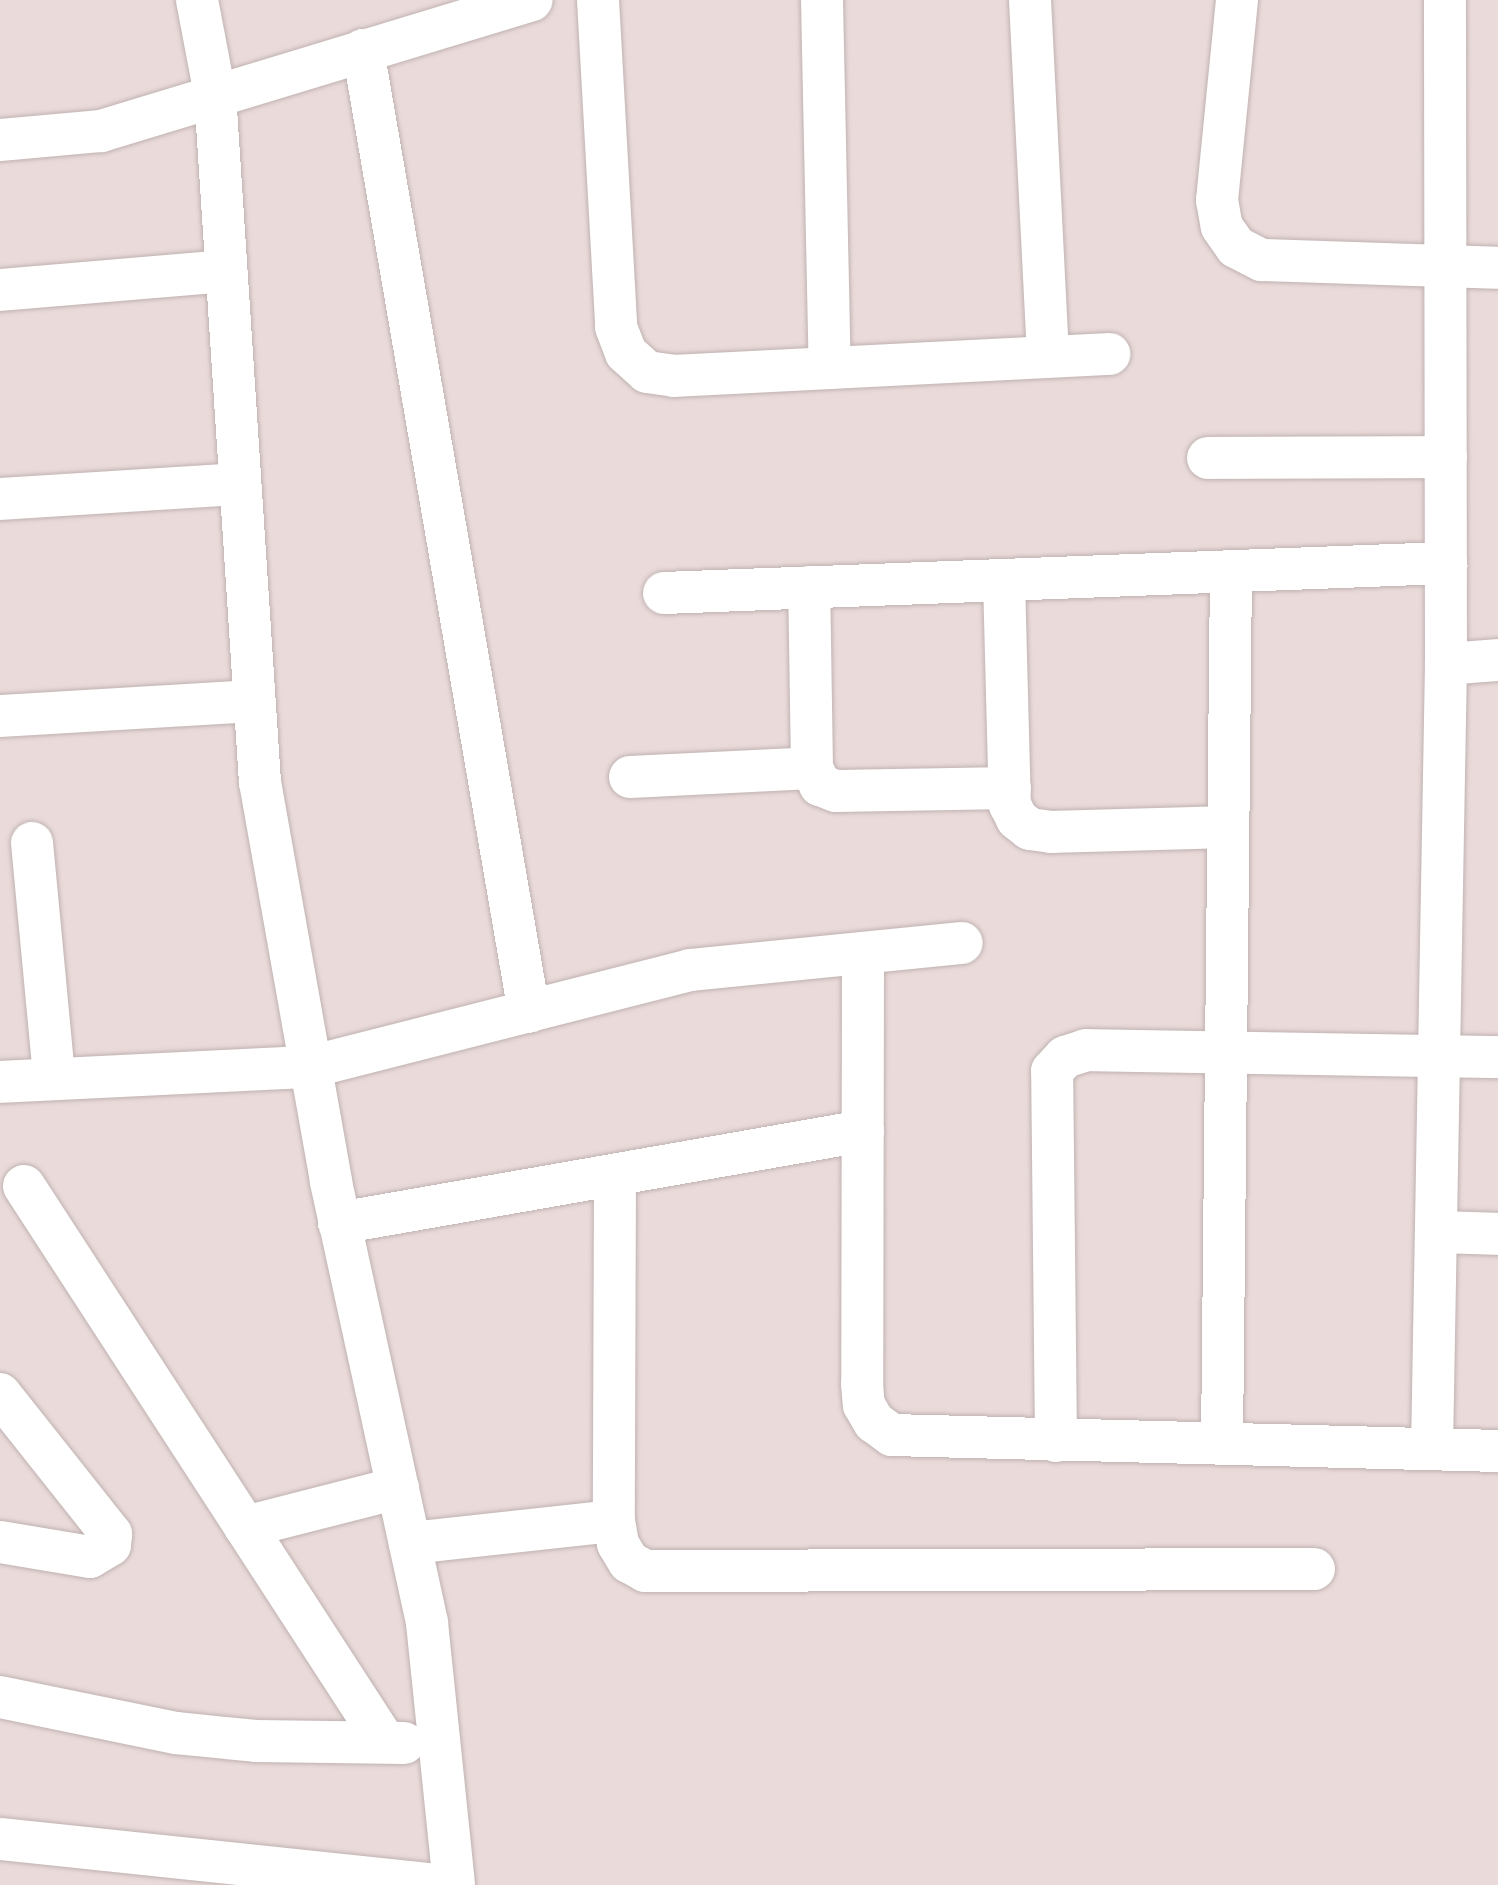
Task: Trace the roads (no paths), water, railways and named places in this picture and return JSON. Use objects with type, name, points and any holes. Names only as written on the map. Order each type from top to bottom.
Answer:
[{"type":"street","points":[[197,0],[215,94],[260,782],[340,1223],[427,1623],[454,1885]]},
{"type":"street","points":[[0,140],[101,131],[532,0]]},
{"type":"street","points":[[598,0],[616,327],[626,353],[647,372],[674,376],[1110,354]]},
{"type":"street","points":[[822,0],[830,368]]},
{"type":"street","points":[[1030,0],[1048,358]]},
{"type":"street","points":[[1237,0],[1218,200],[1222,228],[1236,247],[1262,260],[1498,268]]},
{"type":"street","points":[[1432,1449],[1446,664],[1445,0]]},
{"type":"street","points":[[363,50],[529,1012]]},
{"type":"street","points":[[0,290],[226,272]]},
{"type":"street","points":[[1208,458],[1446,458]]},
{"type":"street","points":[[0,500],[240,484]]},
{"type":"street","points":[[664,593],[1446,563]]},
{"type":"street","points":[[1222,1444],[1230,571]]},
{"type":"street","points":[[1004,580],[1010,805],[1017,820],[1030,829],[1227,827]]},
{"type":"street","points":[[809,587],[812,768],[820,785],[836,791],[1010,788]]},
{"type":"street","points":[[1446,664],[1498,660]]},
{"type":"street","points":[[0,716],[254,702]]},
{"type":"street","points":[[630,777],[812,768]]},
{"type":"street","points":[[32,843],[54,1076]]},
{"type":"street","points":[[0,1082],[54,1076],[310,1068],[690,970],[962,943]]},
{"type":"street","points":[[863,953],[862,1384],[864,1405],[874,1422],[892,1434],[1498,1451]]},
{"type":"street","points":[[1056,1441],[1052,1071],[1066,1058],[1086,1050],[1498,1057]]},
{"type":"street","points":[[340,1223],[863,1131]]},
{"type":"street","points":[[615,1175],[614,1522],[618,1544],[629,1562],[645,1571],[1314,1569]]},
{"type":"street","points":[[24,1186],[385,1742]]},
{"type":"street","points":[[1436,1232],[1498,1234]]},
{"type":"street","points":[[0,1394],[112,1534],[110,1546],[90,1557],[0,1542]]},
{"type":"street","points":[[244,1527],[398,1488]]},
{"type":"street","points":[[410,1543],[614,1522]]},
{"type":"street","points":[[0,1697],[176,1734],[256,1741],[440,1745]]},
{"type":"street","points":[[0,1839],[168,1871],[440,1885]]}]
